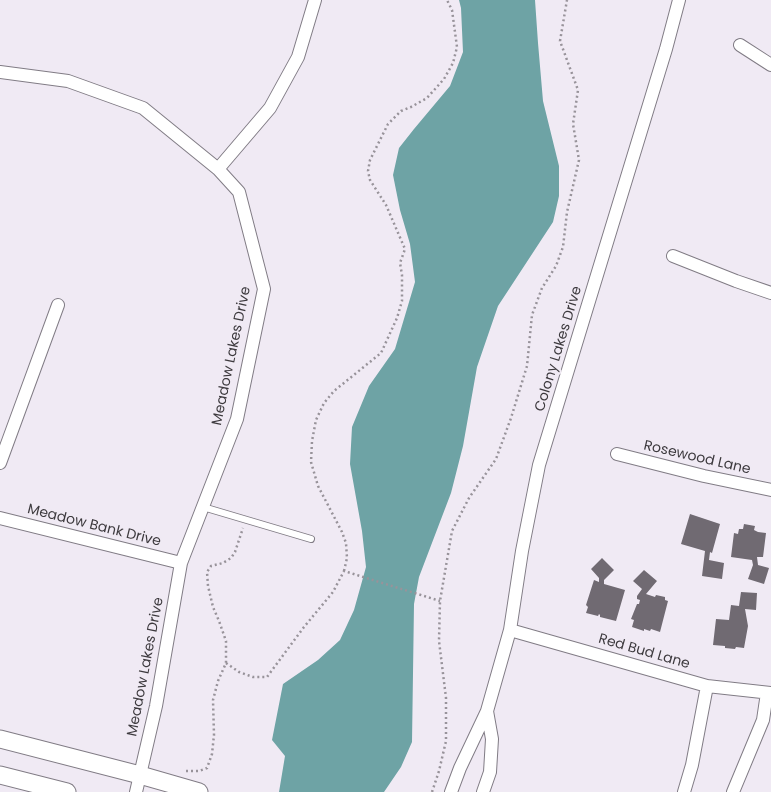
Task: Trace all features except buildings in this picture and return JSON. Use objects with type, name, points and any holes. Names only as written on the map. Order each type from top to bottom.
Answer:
[{"type":"main road","points":[[0,739],[140,775],[199,792]]},
{"type":"main road","points":[[0,775],[67,792]]},
{"type":"street","points":[[218,169],[270,108],[298,57],[315,0]]},
{"type":"street","name":"Colony Lakes Drive","points":[[451,792],[460,768],[487,711],[510,630],[522,551],[539,465],[666,49],[679,0]]},
{"type":"street","points":[[740,45],[771,65]]},
{"type":"street","name":"Meadow Lakes Drive","points":[[0,72],[68,81],[143,108],[218,169],[239,192],[264,289],[237,420],[181,563],[156,706],[136,792]]},
{"type":"street","points":[[673,256],[771,293]]},
{"type":"street","points":[[0,463],[58,305]]},
{"type":"street","name":"Rosewood Lane","points":[[617,454],[704,476],[771,490]]},
{"type":"street","name":"Meadow Bank Drive","points":[[0,518],[181,563]]},
{"type":"street","name":"Red Bud Lane","points":[[510,630],[707,686],[769,693]]},
{"type":"street","points":[[684,792],[692,765],[707,686]]},
{"type":"street","points":[[733,792],[763,720],[769,693]]},
{"type":"street","name":"Colony Lakes Drive","points":[[483,792],[490,772],[492,739],[487,711]]},
{"type":"lane","points":[[203,507],[311,539]]},
{"type":"path","points":[[226,663],[239,672],[253,677],[267,677],[304,627],[333,592],[344,571],[348,558],[346,543],[342,532],[318,486],[311,462],[312,441],[316,420],[324,403],[334,392],[381,353],[398,318],[402,302],[402,275],[400,263],[405,249],[386,205],[370,180],[368,170],[370,160],[388,124],[401,111],[427,98],[444,79],[453,63],[457,47],[452,10],[447,0]]},
{"type":"path","points":[[432,792],[446,741],[446,698],[439,641],[440,601],[452,531],[469,498],[496,459],[511,418],[527,366],[532,315],[542,288],[556,266],[564,247],[567,212],[579,160],[573,124],[578,90],[560,41],[567,0]]},
{"type":"path","points":[[184,771],[198,771],[206,768],[212,754],[214,734],[213,700],[218,681],[226,663],[226,641],[213,607],[208,586],[207,572],[211,566],[223,563],[231,558],[235,552],[245,519]]},
{"type":"path","points":[[344,571],[440,601]]},
{"type":"water","points":[[459,0],[535,0],[543,101],[559,166],[559,196],[553,222],[498,306],[477,367],[463,446],[451,493],[419,577],[414,604],[412,742],[401,767],[384,792],[279,792],[285,756],[272,740],[283,684],[318,660],[340,640],[354,610],[366,567],[362,531],[350,464],[352,427],[369,386],[395,349],[415,282],[410,244],[400,210],[393,175],[399,148],[450,86],[463,52],[461,8]]}]
